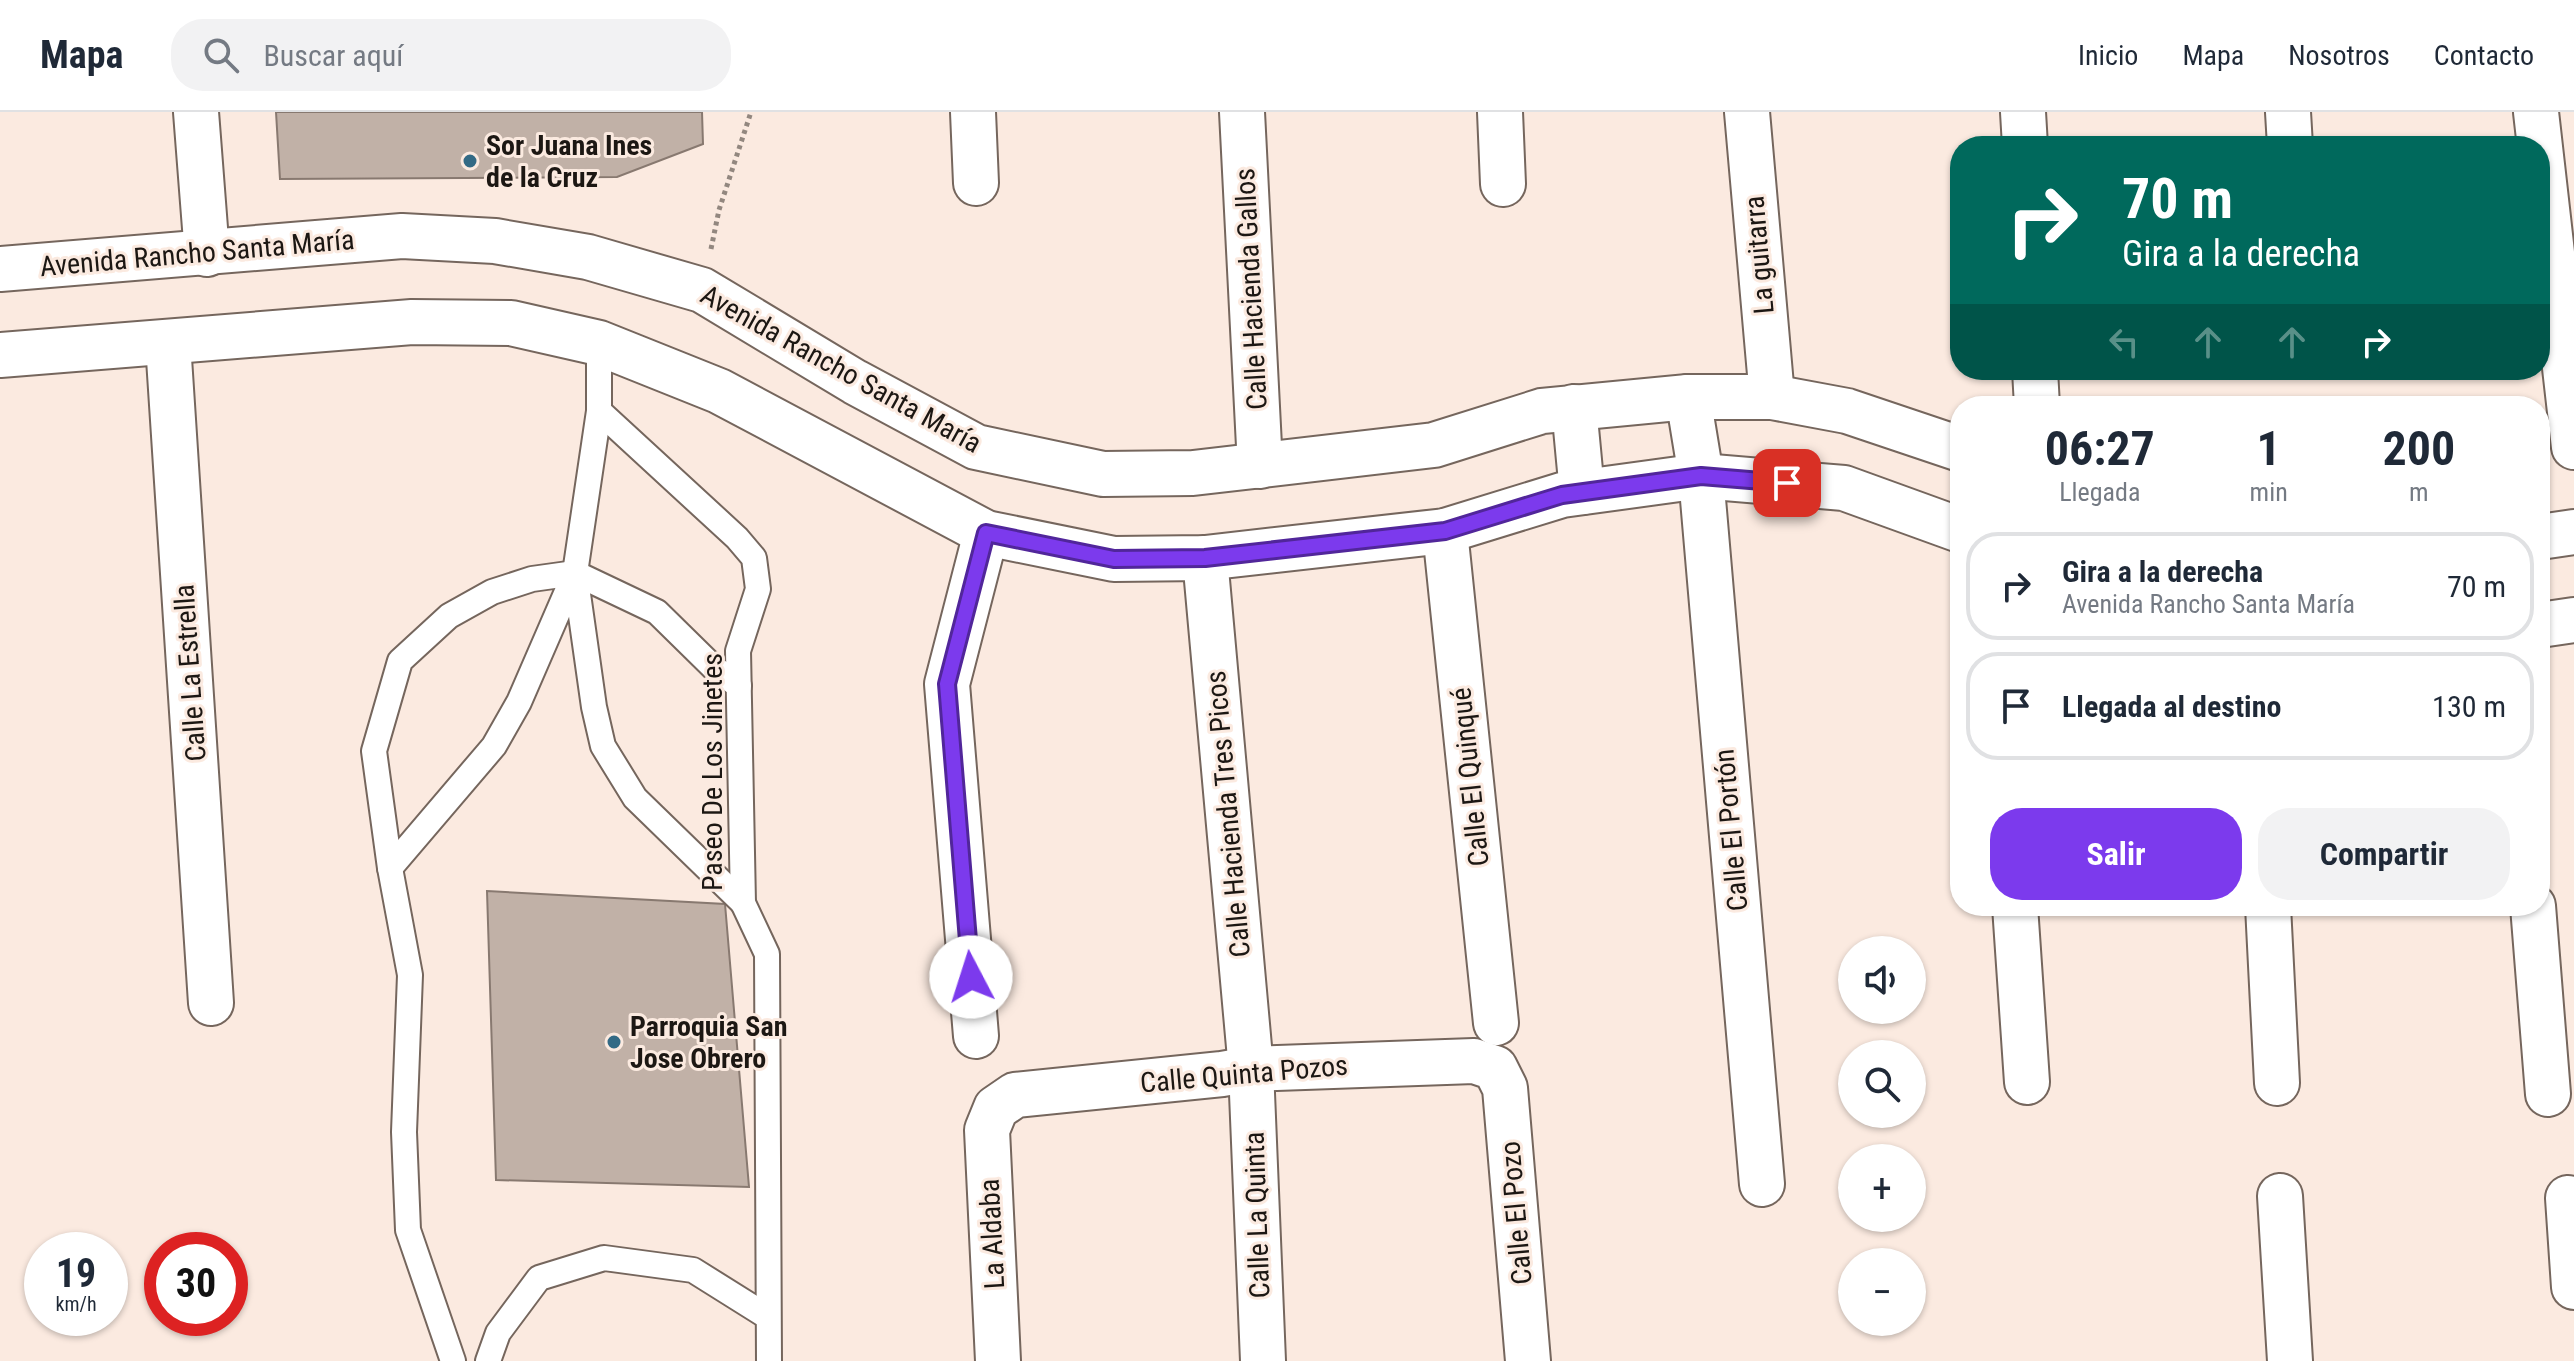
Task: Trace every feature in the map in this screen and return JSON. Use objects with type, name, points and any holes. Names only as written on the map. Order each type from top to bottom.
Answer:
[{"type":"street","points":[[196,112],[207,254]]},
{"type":"street","points":[[973,112],[976,183]]},
{"type":"street","name":"Calle Hacienda Gallos","points":[[1242,112],[1260,466]]},
{"type":"street","points":[[1500,112],[1503,184]]},
{"type":"street","name":"La guitarra","points":[[1747,112],[1772,397]]},
{"type":"street","points":[[2023,112],[2024,136]]},
{"type":"street","points":[[2288,112],[2289,136]]},
{"type":"street","points":[[2536,112],[2539,136]]},
{"type":"street","points":[[2550,235],[2574,447]]},
{"type":"street","name":"Avenida Rancho Santa María","points":[[0,269],[402,236],[495,241],[588,257],[702,290],[855,382],[976,447],[1103,474],[1193,473],[1434,445],[1542,411],[1688,397],[1772,397],[1847,411],[1950,446]]},
{"type":"street","points":[[0,355],[412,322],[511,323],[599,343],[719,391],[986,533],[1114,559],[1205,558],[1445,531],[1562,495],[1701,476],[1844,488],[1950,526]]},
{"type":"street","name":"Calle La Estrella","points":[[168,343],[211,1003]]},
{"type":"street","name":"Calle El Portón","points":[[1688,397],[1701,476],[1762,1184]]},
{"type":"street","points":[[1574,407],[1582,492]]},
{"type":"street","name":"Calle El Quinqué","points":[[1445,531],[1496,1023]]},
{"type":"street","points":[[2550,536],[2574,532]]},
{"type":"street","points":[[976,1036],[947,684],[986,533]]},
{"type":"street","name":"Calle Hacienda Tres Picos","points":[[1205,558],[1251,1069]]},
{"type":"street","points":[[2550,624],[2574,620]]},
{"type":"street","points":[[2016,916],[2027,1082]]},
{"type":"street","points":[[2269,916],[2277,1083]]},
{"type":"street","points":[[2534,916],[2548,1094]]},
{"type":"street","name":"Calle Quinta Pozos","points":[[996,1108],[1015,1095],[1251,1069],[1474,1061],[1495,1068]]},
{"type":"street","name":"Calle El Pozo","points":[[1495,1068],[1505,1088],[1528,1361]]},
{"type":"street","name":"Calle La Quinta","points":[[1251,1069],[1263,1361]]},
{"type":"street","name":"La Aldaba","points":[[996,1108],[987,1130],[998,1361]]},
{"type":"street","points":[[2280,1196],[2290,1361]]},
{"type":"street","points":[[2568,1198],[2574,1287]]},
{"type":"lane","points":[[390,868],[494,746],[519,702],[575,573],[599,411],[599,343]]},
{"type":"lane","name":"Paseo De Los Jinetes","points":[[599,411],[737,538],[754,558],[758,589],[738,651],[743,903],[767,954],[769,1361]]},
{"type":"lane","points":[[575,573],[594,707],[603,746],[635,798],[743,903]]},
{"type":"lane","points":[[453,1361],[408,1230],[404,1132],[410,975],[390,868],[374,751],[400,661],[449,616],[492,592],[532,579],[575,573],[657,612],[713,667],[739,686]]},
{"type":"lane","points":[[488,1361],[498,1333],[539,1278],[604,1258],[693,1270],[768,1317]]},
{"type":"path","points":[[702,290],[719,210],[751,112]]},
{"type":"building","name":"Sor Juana Ines de la Cruz","points":[[276,112],[702,112],[703,144],[617,177],[280,179]]},
{"type":"building","name":"Parroquia San Jose Obrero","points":[[487,891],[725,904],[749,1187],[496,1180]]},
{"type":"place","name":"Sor Juana Ines de la Cruz","points":[[470,161]]},
{"type":"place","name":"Parroquia San Jose Obrero","points":[[614,1042]]},
{"type":"route","points":[[971,977],[947,684],[986,533],[1114,559],[1205,558],[1445,531],[1562,495],[1701,476],[1787,483]]}]
